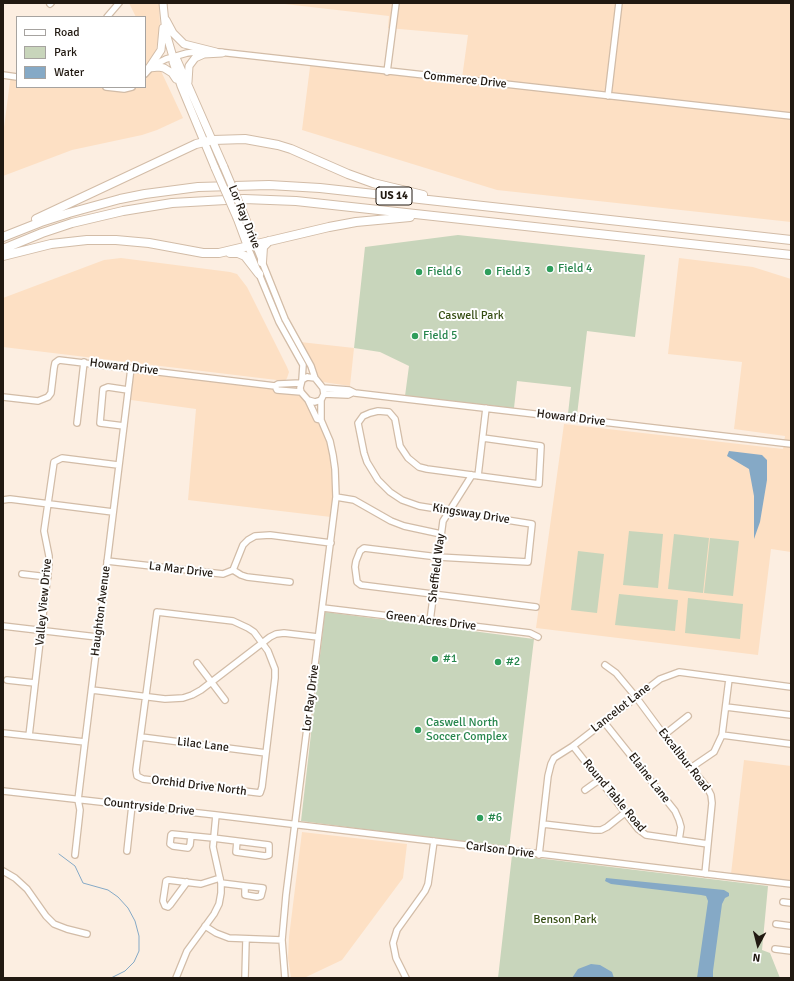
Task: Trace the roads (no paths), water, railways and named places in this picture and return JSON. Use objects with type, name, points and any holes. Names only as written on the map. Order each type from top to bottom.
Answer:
[{"type":"highway","points":[[4,237],[19,227],[58,208],[196,144],[213,140],[245,139],[291,148],[348,174],[373,183],[459,203]]},
{"type":"highway","name":"US 14","points":[[4,237],[40,222],[94,206],[145,194],[198,187],[246,185],[294,186],[791,240]]},
{"type":"highway","name":"US 14","points":[[3,249],[42,233],[96,217],[145,207],[197,201],[244,199],[275,200],[432,216],[791,255]]},
{"type":"highway","points":[[209,253],[219,253],[356,222],[432,216]]},
{"type":"highway","points":[[3,256],[50,244],[87,240],[116,240],[149,243],[209,253],[220,254],[236,252],[249,259],[259,274]]},
{"type":"highway","points":[[262,262],[263,247],[269,241]]},
{"type":"main road","name":"Lor Ray Drive","points":[[163,3],[166,33],[173,57],[178,60],[204,142],[237,218],[251,245]]},
{"type":"main road","points":[[163,13],[173,33],[180,41],[190,46],[219,52]]},
{"type":"main road","points":[[147,71],[162,48],[163,13]]},
{"type":"main road","points":[[185,86],[189,66],[195,58],[204,54],[219,52]]},
{"type":"main road","points":[[147,71],[159,66],[169,70],[185,86]]},
{"type":"main road","name":"Lor Ray Drive","points":[[185,86],[213,140],[245,217],[251,245]]},
{"type":"street","points":[[108,16],[119,3]]},
{"type":"street","points":[[387,72],[396,3]]},
{"type":"street","points":[[608,96],[619,3]]},
{"type":"street","name":"Commerce Drive","points":[[147,71],[156,63],[173,57],[193,52],[219,52],[791,116]]},
{"type":"street","points":[[3,75],[16,77]]},
{"type":"street","points":[[115,88],[128,88]]},
{"type":"street","name":"Lor Ray Drive","points":[[251,245],[262,262],[297,348],[303,365],[301,381]]},
{"type":"street","name":"Lor Ray Drive","points":[[251,245],[259,274],[279,322],[311,366],[315,378]]},
{"type":"street","name":"Howard Drive","points":[[3,397],[38,401],[44,400],[51,394],[55,363],[59,360],[275,386],[278,384],[301,381]]},
{"type":"street","points":[[77,423],[84,362]]},
{"type":"street","name":"Haughton Avenue","points":[[75,855],[80,810],[78,800],[131,368]]},
{"type":"street","points":[[307,377],[315,378],[323,388],[324,394],[321,400],[315,402],[308,400],[301,392],[301,381],[307,377]]},
{"type":"street","name":"Howard Drive","points":[[275,386],[277,390],[301,392]]},
{"type":"street","points":[[124,426],[100,423],[103,389],[108,387],[128,390]]},
{"type":"street","name":"Howard Drive","points":[[323,388],[348,390],[352,393],[791,444]]},
{"type":"street","name":"Howard Drive","points":[[324,394],[348,395],[352,393]]},
{"type":"street","name":"Lor Ray Drive","points":[[308,400],[317,419],[321,420]]},
{"type":"street","name":"Lor Ray Drive","points":[[284,978],[282,940],[286,895],[336,498],[333,455],[330,441],[321,420],[321,400]]},
{"type":"street","name":"Sheffield Way","points":[[430,621],[443,521],[475,476],[483,438],[486,408]]},
{"type":"street","name":"Kingsway Drive","points":[[483,438],[541,446],[539,484],[427,470],[413,463],[400,446],[395,419],[389,412],[378,411],[370,413],[359,420],[358,423],[364,452],[372,471],[382,484],[395,496],[410,503],[449,511],[532,524],[528,562],[438,557],[364,548],[360,551],[356,561],[355,567],[357,582],[361,585],[536,607]]},
{"type":"street","name":"Valley View Drive","points":[[29,736],[48,577],[49,556],[44,531],[52,467],[54,462],[62,458],[118,465]]},
{"type":"street","points":[[336,498],[354,500],[391,521],[404,526],[441,534]]},
{"type":"street","points":[[3,500],[10,499],[113,512]]},
{"type":"street","points":[[290,582],[247,577],[233,570],[244,545],[248,540],[255,536],[270,535],[331,543]]},
{"type":"street","name":"La Mar Drive","points":[[107,561],[218,574],[223,574],[233,570]]},
{"type":"street","points":[[22,574],[48,577]]},
{"type":"street","name":"Green Acres Drive","points":[[323,608],[530,633],[538,637]]},
{"type":"street","name":"Orchid Drive North","points":[[157,612],[233,621],[248,628],[261,642],[268,651],[272,660],[275,678],[262,787],[260,792],[143,779],[137,776],[136,770],[157,612]]},
{"type":"street","points":[[3,626],[97,637]]},
{"type":"street","points":[[92,690],[165,699],[183,698],[192,695],[211,682],[261,642],[276,634],[284,633],[318,637]]},
{"type":"street","points":[[197,663],[225,700]]},
{"type":"street","name":"Excalibur Road","points":[[604,665],[616,673],[636,697],[707,787],[711,795],[712,803],[705,874]]},
{"type":"street","name":"Lancelot Lane","points":[[539,854],[551,764],[554,758],[573,746],[660,678],[679,672],[791,688]]},
{"type":"street","points":[[692,768],[714,752],[722,734],[729,679]]},
{"type":"street","points":[[7,680],[35,683]]},
{"type":"street","points":[[726,708],[791,715]]},
{"type":"street","points":[[664,734],[688,716]]},
{"type":"street","name":"Elaine Lane","points":[[604,722],[675,811],[681,827],[679,840]]},
{"type":"street","points":[[3,733],[85,742]]},
{"type":"street","points":[[722,734],[791,744]]},
{"type":"street","name":"Lilac Lane","points":[[141,737],[266,753]]},
{"type":"street","name":"Round Table Road","points":[[573,746],[638,829],[646,835],[708,844]]},
{"type":"street","points":[[585,790],[599,780]]},
{"type":"street","name":"Countryside Drive","points":[[3,791],[296,825]]},
{"type":"street","points":[[127,851],[132,805]]},
{"type":"street","points":[[543,824],[600,830],[607,827],[626,812]]},
{"type":"street","points":[[176,978],[187,951],[217,908],[221,893],[214,854],[213,838],[216,815]]},
{"type":"street","name":"Carlson Drive","points":[[296,825],[791,884]]},
{"type":"street","points":[[191,836],[213,838],[237,841],[269,845],[269,855],[265,856],[237,853],[235,851],[237,841]]},
{"type":"street","points":[[406,978],[396,958],[393,943],[397,930],[425,891],[428,884],[434,842]]},
{"type":"street","points":[[3,871],[15,878],[27,888],[46,916],[54,924],[87,934]]},
{"type":"street","points":[[187,882],[170,905],[168,907],[165,906],[166,881],[168,880],[187,882],[201,884],[220,881],[245,886]]},
{"type":"street","points":[[783,902],[791,903]]},
{"type":"street","points":[[776,924],[791,926]]},
{"type":"street","points":[[205,926],[223,936],[236,939],[282,940]]},
{"type":"street","points":[[245,978],[246,940]]},
{"type":"street","points":[[774,949],[791,951]]},
{"type":"water","points":[[729,451],[762,455],[767,460],[767,480],[760,522],[754,539],[754,496],[749,469],[727,456]]},
{"type":"water","points":[[606,878],[724,890],[729,893],[729,896],[725,898],[722,904],[713,978],[697,978],[708,901],[706,896],[611,884],[605,881]]},
{"type":"water","points":[[591,964],[600,965],[612,972],[614,978],[572,978],[578,969]]},
{"type":"waterway","points":[[59,854],[75,866],[83,883],[108,890],[118,897],[128,908],[135,921],[139,936],[139,951],[134,962],[125,971],[111,978]]},
{"type":"place","name":"Field 4","points":[[550,269]]},
{"type":"place","name":"Field 6","points":[[419,272]]},
{"type":"place","name":"Field 3","points":[[488,272]]},
{"type":"place","name":"Field 5","points":[[415,336]]},
{"type":"place","name":"#1","points":[[435,659]]},
{"type":"place","name":"#2","points":[[498,662]]},
{"type":"place","name":"Caswell North Soccer Complex","points":[[418,730]]},
{"type":"place","name":"#6","points":[[480,818]]},
{"type":"park label","name":"Caswell Park","points":[[471,316]]},
{"type":"park label","name":"Benson Park","points":[[565,920]]}]
